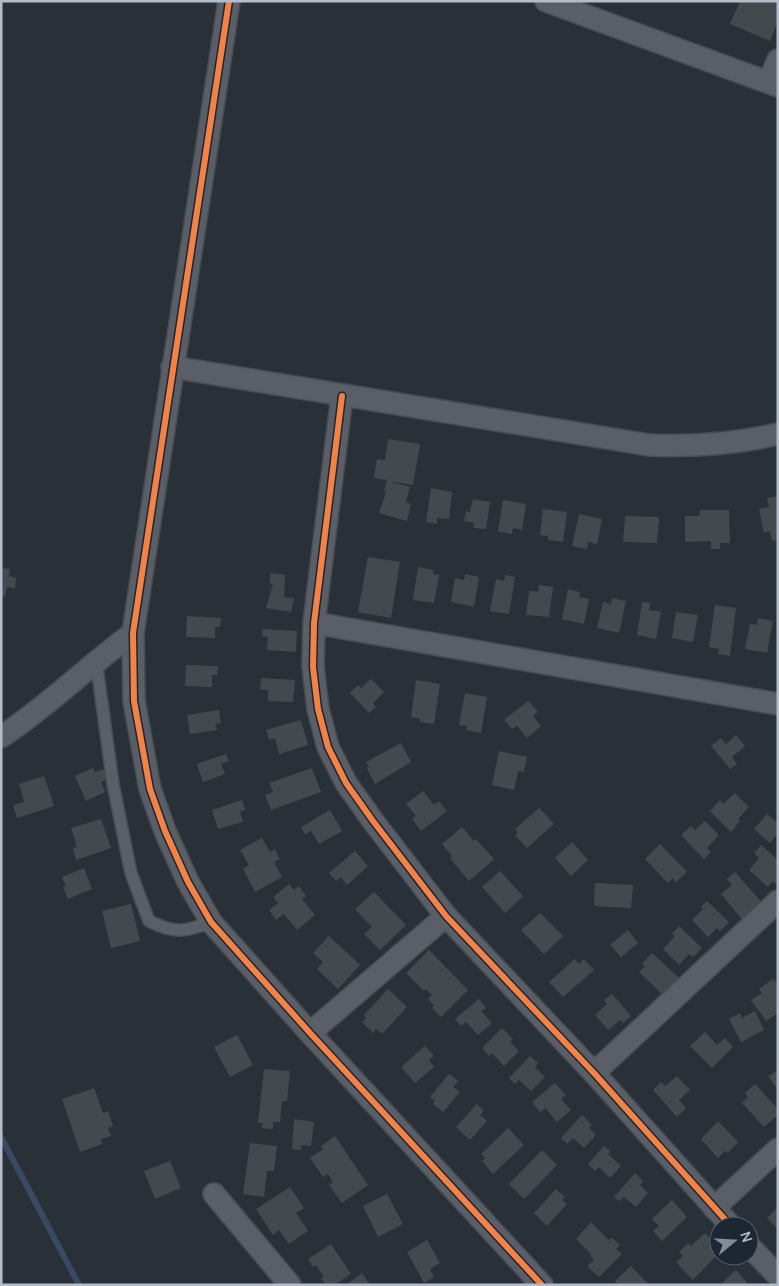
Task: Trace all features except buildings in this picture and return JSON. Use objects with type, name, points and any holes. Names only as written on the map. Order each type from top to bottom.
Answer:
[{"type":"street","points":[[229,1],[133,633],[134,701],[150,789],[165,831],[188,882],[211,922],[310,1033],[542,1285]]},
{"type":"street","points":[[546,1],[773,84],[778,60]]},
{"type":"street","points":[[172,367],[649,445],[686,447],[722,445],[778,434]]},
{"type":"street","points":[[342,396],[314,622],[314,667],[318,709],[328,747],[346,783],[372,821],[446,916],[594,1073],[722,1216]]},
{"type":"street","points":[[314,622],[778,704]]},
{"type":"street","points":[[1,737],[18,726],[96,660],[133,633]]},
{"type":"street","points":[[594,1073],[778,901]]},
{"type":"street","points":[[310,1033],[446,916]]},
{"type":"street","points":[[714,1208],[778,1149]]},
{"type":"street","points":[[214,1194],[290,1285]]},
{"type":"street","points":[[759,1256],[778,1276]]},
{"type":"lane","points":[[96,660],[114,793],[131,873],[149,921],[166,930],[184,932],[211,922]]},
{"type":"waterway","points":[[1,1137],[79,1285]]},
{"type":"cycle path","points":[[229,1],[133,633],[134,701],[150,789],[165,831],[188,882],[211,922],[310,1033],[542,1285]]},
{"type":"cycle path","points":[[342,396],[314,623],[313,667],[318,709],[328,747],[346,783],[446,916],[594,1073],[722,1216]]}]
